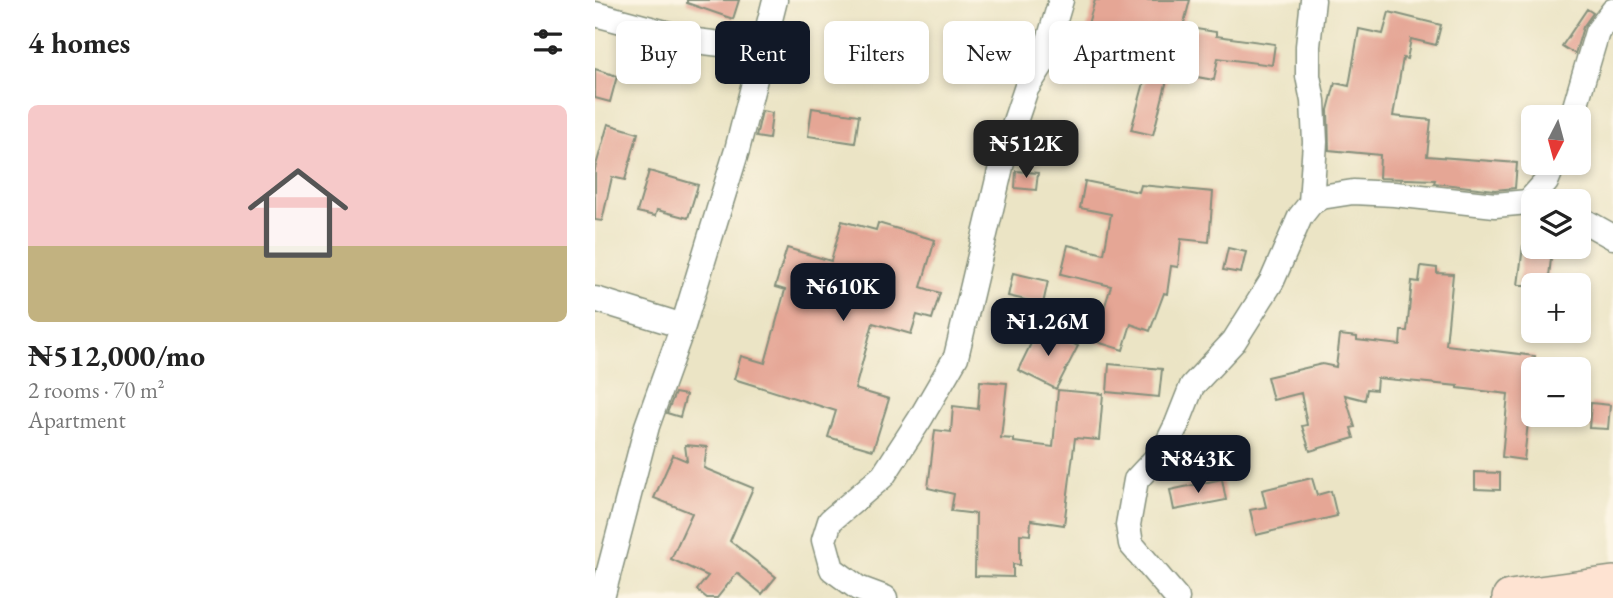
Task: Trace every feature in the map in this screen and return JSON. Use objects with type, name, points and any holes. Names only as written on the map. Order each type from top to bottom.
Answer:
[{"type":"street","points":[[769,21],[775,0]]},
{"type":"street","points":[[885,598],[858,587],[832,569],[824,540],[830,521],[883,476],[956,357],[1004,154],[1026,89],[1042,64],[1061,0]]},
{"type":"street","points":[[1311,203],[1315,142],[1313,101],[1308,76],[1308,46],[1313,0]]},
{"type":"street","points":[[1576,105],[1597,32],[1613,11]]},
{"type":"street","points":[[595,14],[696,41],[715,43]]},
{"type":"street","points":[[602,598],[647,426],[683,326],[737,150],[753,84]]},
{"type":"street","points":[[1177,598],[1131,544],[1128,525],[1136,480],[1164,450],[1192,386],[1234,341],[1272,281],[1300,217],[1311,203],[1321,197],[1353,192],[1495,205],[1521,203]]},
{"type":"street","points":[[1591,225],[1613,237]]},
{"type":"street","points":[[595,299],[683,326]]},
{"type":"street","points":[[1510,598],[1613,584]]},
{"type":"building","points":[[687,0],[739,0],[733,19],[687,3]]},
{"type":"building","points":[[1095,0],[1190,0],[1185,21],[1089,21]]},
{"type":"building","points":[[1587,9],[1593,13],[1583,27],[1575,54],[1562,46]]},
{"type":"building","points":[[1389,12],[1441,25],[1436,45],[1411,39],[1407,59],[1403,58],[1393,116],[1431,120],[1427,156],[1517,163],[1515,188],[1495,190],[1434,183],[1435,180],[1379,178],[1380,155],[1329,150],[1328,110],[1335,83],[1349,86],[1359,29],[1383,34]]},
{"type":"building","points":[[1199,29],[1216,32],[1216,36],[1275,44],[1272,65],[1218,58],[1214,80],[1199,77]]},
{"type":"building","points":[[595,69],[616,76],[610,102],[595,98]]},
{"type":"building","points":[[1144,84],[1166,84],[1153,135],[1131,130]]},
{"type":"building","points":[[812,108],[859,115],[855,143],[808,136]]},
{"type":"building","points":[[762,111],[772,113],[769,139],[756,137]]},
{"type":"building","points":[[608,124],[638,133],[625,180],[612,177],[602,221],[595,220],[595,169]]},
{"type":"building","points":[[649,171],[698,185],[688,218],[657,210],[655,216],[637,212]]},
{"type":"building","points":[[1016,171],[1038,173],[1036,190],[1015,188]]},
{"type":"building","points":[[1085,181],[1139,192],[1141,185],[1213,192],[1209,242],[1181,239],[1178,267],[1171,266],[1167,294],[1164,293],[1150,331],[1131,324],[1123,350],[1094,341],[1111,286],[1061,274],[1068,245],[1104,254],[1111,214],[1080,208]]},
{"type":"building","points":[[842,221],[876,230],[878,223],[935,240],[921,287],[940,293],[932,319],[917,315],[911,334],[873,323],[855,389],[889,399],[873,450],[828,437],[836,411],[734,379],[741,356],[765,363],[785,290],[775,287],[787,248],[831,261]]},
{"type":"building","points":[[1228,248],[1246,252],[1241,273],[1223,270]]},
{"type":"building","points":[[1521,259],[1551,259],[1549,273],[1521,273],[1521,285],[1518,285]]},
{"type":"building","points":[[1421,266],[1437,268],[1437,273],[1453,274],[1446,345],[1535,356],[1521,357],[1521,427],[1527,427],[1524,460],[1502,457],[1508,394],[1377,378],[1376,390],[1367,389],[1365,400],[1345,395],[1355,427],[1351,428],[1354,438],[1310,451],[1302,426],[1307,425],[1301,393],[1273,400],[1267,377],[1322,364],[1336,367],[1340,335],[1357,337],[1357,340],[1400,345],[1401,331],[1407,331],[1412,281],[1419,282]]},
{"type":"building","points":[[1013,273],[1048,281],[1043,304],[1008,296]]},
{"type":"building","points":[[1039,327],[1078,346],[1056,389],[1018,370]]},
{"type":"building","points":[[1109,364],[1162,369],[1159,397],[1107,392]]},
{"type":"building","points":[[980,381],[1007,383],[1001,438],[1053,447],[1058,390],[1103,394],[1099,440],[1075,438],[1064,525],[1031,520],[1030,535],[1020,534],[1020,565],[1013,564],[1013,577],[975,576],[976,514],[951,511],[954,494],[928,488],[935,430],[951,432],[953,406],[978,409]]},
{"type":"building","points":[[675,393],[686,395],[680,417],[667,413]]},
{"type":"building","points":[[1591,403],[1610,405],[1608,429],[1589,428]]},
{"type":"building","points":[[685,445],[707,447],[704,468],[753,488],[730,541],[776,577],[762,594],[737,573],[717,598],[707,598],[697,590],[708,576],[671,559],[692,513],[654,498],[673,455],[687,461]]},
{"type":"building","points":[[1475,472],[1500,473],[1500,490],[1475,489]]},
{"type":"building","points":[[1312,478],[1317,495],[1331,491],[1337,516],[1256,535],[1250,510],[1266,507],[1262,490]]},
{"type":"building","points":[[1222,479],[1226,500],[1174,510],[1170,490]]}]
